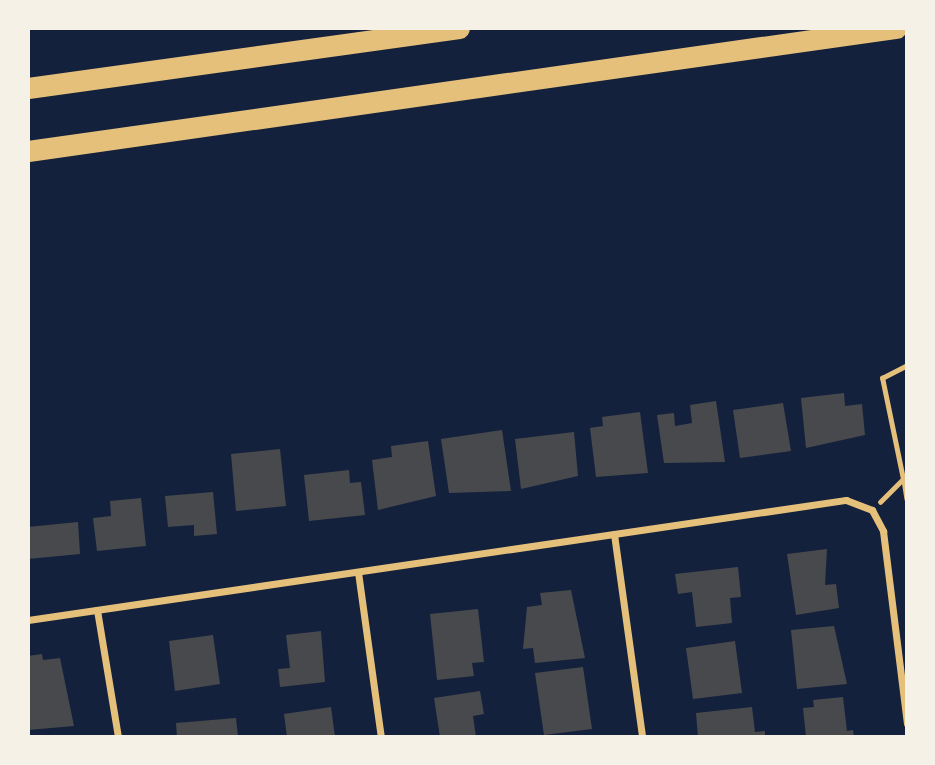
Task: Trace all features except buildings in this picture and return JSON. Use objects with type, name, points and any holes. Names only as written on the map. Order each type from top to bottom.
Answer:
[{"type":"highway","points":[[28,88],[459,28]]},
{"type":"highway","points":[[28,151],[896,28]]},
{"type":"street","points":[[28,621],[846,500],[872,510],[883,531],[907,724]]},
{"type":"street","points":[[614,534],[642,737]]},
{"type":"street","points":[[358,572],[381,737]]},
{"type":"street","points":[[97,610],[118,737]]},
{"type":"path","points":[[907,365],[882,378],[896,421],[907,499]]},
{"type":"path","points":[[872,510],[903,479]]}]
